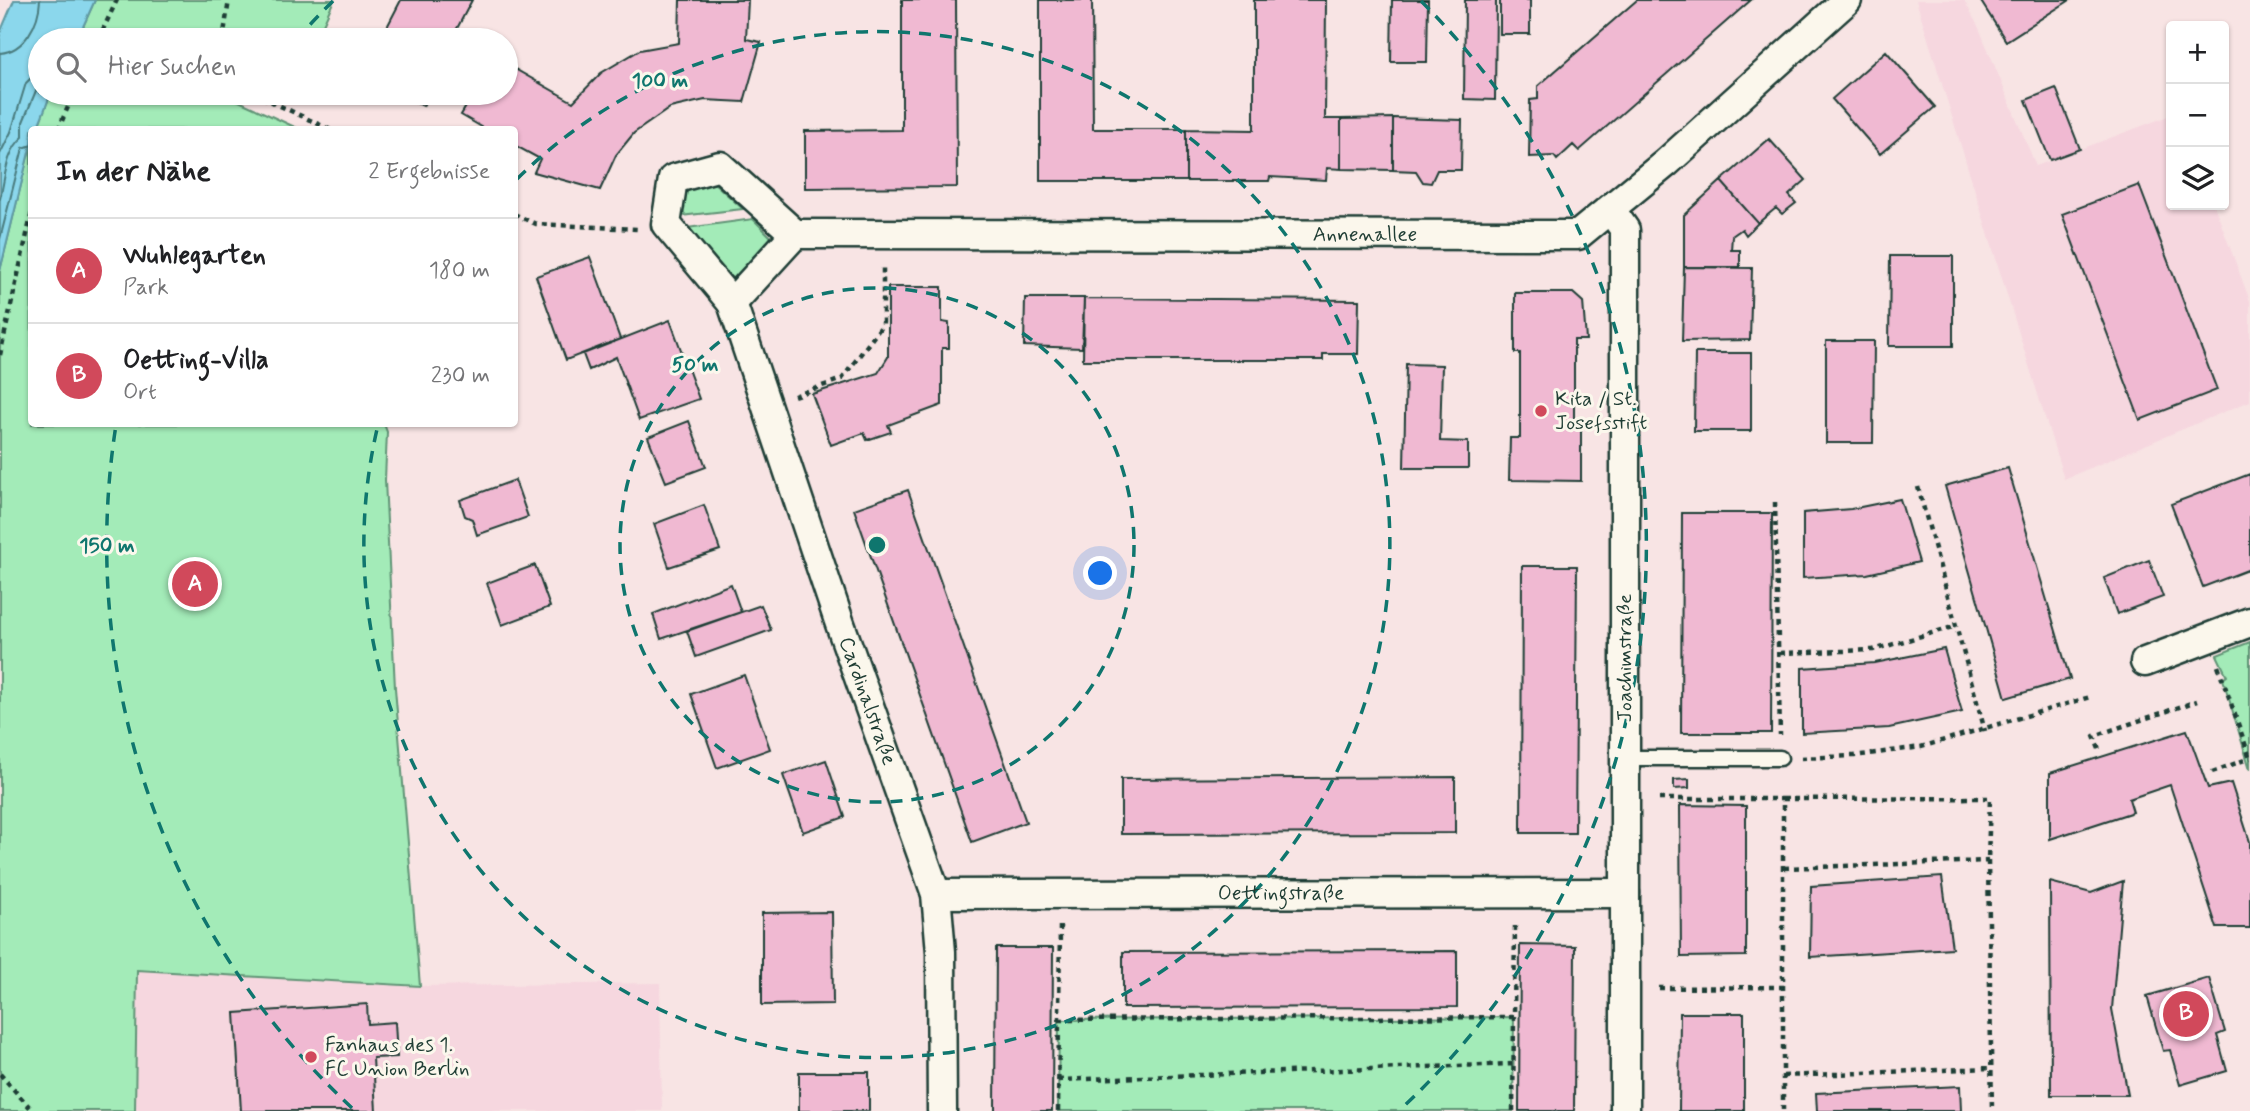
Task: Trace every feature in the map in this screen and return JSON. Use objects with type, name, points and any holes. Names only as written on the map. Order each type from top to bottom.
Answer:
[{"type":"street","name":"Annenallee","points":[[795,234],[1578,235],[1611,210],[1847,0]]},
{"type":"street","points":[[720,166],[795,234],[732,303],[666,224],[673,178],[720,166]]},
{"type":"street","name":"Joachimstraße","points":[[1611,210],[1625,230],[1625,1111]]},
{"type":"street","name":"Cardinalstraße","points":[[732,303],[840,624],[936,894],[941,952],[942,1111]]},
{"type":"street","points":[[2145,662],[2250,622]]},
{"type":"street","name":"Oettingstraße","points":[[936,894],[1625,892]]},
{"type":"lane","points":[[1625,758],[1780,758]]},
{"type":"path","points":[[104,28],[117,0]]},
{"type":"path","points":[[225,28],[229,0]]},
{"type":"path","points":[[60,126],[69,105]]},
{"type":"path","points":[[278,105],[323,126]]},
{"type":"path","points":[[518,216],[536,224],[637,229]]},
{"type":"path","points":[[0,355],[28,230]]},
{"type":"path","points":[[790,397],[842,379],[883,324],[883,266]]},
{"type":"path","points":[[1918,487],[1985,731]]},
{"type":"path","points":[[1775,502],[1780,758],[1867,755],[1921,747],[1985,731],[2090,697]]},
{"type":"path","points":[[1780,653],[1873,650],[1956,626]]},
{"type":"path","points":[[2208,638],[2250,758],[2212,772]]},
{"type":"path","points":[[2099,749],[2094,736],[2197,701]]},
{"type":"path","points":[[1660,799],[1990,798],[1988,862],[1992,1111]]},
{"type":"path","points":[[1783,799],[1783,1111]]},
{"type":"path","points":[[1784,868],[1988,862]]},
{"type":"path","points":[[1058,1111],[1060,924]]},
{"type":"path","points":[[1513,1111],[1515,925]]},
{"type":"path","points":[[1659,988],[1784,987]]},
{"type":"path","points":[[1059,1020],[1514,1017]]},
{"type":"path","points":[[1058,1080],[1513,1064]]},
{"type":"path","points":[[1783,1076],[1992,1068]]},
{"type":"path","points":[[0,1074],[33,1111]]},
{"type":"shaded area","points":[[1916,0],[1964,0],[1979,28],[2036,166],[2166,117],[2166,210],[2216,210],[2250,301],[2250,401],[2064,479]]},
{"type":"shaded area","points":[[137,970],[420,986],[660,983],[662,1111],[135,1111]]},
{"type":"green space","points":[[95,0],[334,0],[321,28],[82,28]]},
{"type":"green space","points":[[46,105],[247,105],[293,126],[39,126]]},
{"type":"green space","points":[[28,156],[28,427],[385,427],[387,432],[385,480],[395,688],[420,986],[137,970],[135,1111],[0,1111],[0,271]]},
{"type":"green space","points":[[712,181],[743,209],[680,216],[688,186]]},
{"type":"green space","points":[[753,219],[772,238],[772,243],[735,281],[687,228]]},
{"type":"green space","points":[[2250,642],[2250,769],[2223,679],[2227,676],[2217,655]]},
{"type":"green space","points":[[1514,1017],[1513,1111],[1058,1111],[1059,1020]]},
{"type":"water","points":[[14,0],[95,0],[82,28],[28,28],[28,105],[46,105],[38,126],[28,126],[28,156],[0,271],[0,33]]},
{"type":"building","points":[[401,0],[472,0],[457,28],[387,28]]},
{"type":"building","points":[[680,0],[748,0],[746,39],[761,42],[744,102],[705,100],[670,108],[634,133],[616,155],[600,190],[534,172],[540,159],[518,147],[518,126],[480,126],[461,115],[467,105],[518,105],[518,71],[573,102],[601,73],[640,50],[679,43]]},
{"type":"building","points":[[902,0],[956,0],[957,187],[805,188],[805,131],[902,130]]},
{"type":"building","points":[[1040,0],[1092,0],[1093,129],[1186,129],[1186,181],[1040,181]]},
{"type":"building","points":[[1254,0],[1326,0],[1325,119],[1341,119],[1341,169],[1327,168],[1326,180],[1270,177],[1269,181],[1186,181],[1186,129],[1254,130]]},
{"type":"building","points":[[1392,0],[1428,0],[1427,62],[1391,62]]},
{"type":"building","points":[[1465,0],[1496,0],[1495,100],[1464,99]]},
{"type":"building","points":[[1500,0],[1530,0],[1530,34],[1500,34]]},
{"type":"building","points":[[1637,0],[1751,0],[1579,151],[1573,145],[1557,160],[1554,156],[1529,157],[1530,100],[1538,99],[1538,86]]},
{"type":"building","points":[[1980,0],[2070,0],[2006,41]]},
{"type":"building","points":[[1886,51],[1935,107],[1880,154],[1832,99]]},
{"type":"building","points":[[2056,88],[2080,149],[2050,160],[2026,100]]},
{"type":"building","points":[[1393,118],[1462,120],[1461,170],[1437,170],[1431,183],[1423,182],[1416,171],[1393,170]]},
{"type":"building","points":[[1393,118],[1393,170],[1341,169],[1341,119]]},
{"type":"building","points":[[1769,139],[1806,180],[1789,195],[1796,203],[1782,214],[1776,208],[1758,223],[1721,181]]},
{"type":"building","points":[[1721,181],[1758,223],[1746,235],[1742,229],[1732,236],[1731,250],[1740,250],[1740,267],[1684,267],[1684,215]]},
{"type":"building","points":[[2139,185],[2217,390],[2140,420],[2062,214]]},
{"type":"building","points":[[1890,256],[1953,256],[1953,346],[1889,346]]},
{"type":"building","points":[[590,257],[620,339],[566,360],[536,276]]},
{"type":"building","points":[[1684,267],[1752,268],[1750,340],[1682,341]]},
{"type":"building","points":[[888,287],[942,287],[942,322],[949,323],[949,348],[942,348],[942,405],[888,425],[891,432],[867,440],[864,433],[831,445],[812,394],[878,373],[888,357]]},
{"type":"building","points":[[1515,293],[1573,293],[1583,302],[1586,340],[1574,340],[1574,425],[1581,425],[1581,481],[1509,480],[1510,438],[1520,438],[1520,353],[1515,353]]},
{"type":"building","points":[[1025,298],[1084,298],[1082,348],[1024,346]]},
{"type":"building","points":[[1084,298],[1359,300],[1358,354],[1323,354],[1323,360],[1083,360]]},
{"type":"building","points":[[670,320],[699,399],[639,420],[616,357],[589,370],[583,354]]},
{"type":"building","points":[[1826,341],[1874,341],[1873,443],[1826,443]]},
{"type":"building","points":[[1695,353],[1751,353],[1751,431],[1694,431]]},
{"type":"building","points":[[1406,364],[1442,365],[1440,441],[1468,442],[1468,468],[1404,468]]},
{"type":"building","points":[[689,421],[706,467],[666,482],[648,437]]},
{"type":"building","points":[[2008,468],[2070,679],[2006,698],[1945,486]]},
{"type":"building","points":[[2250,474],[2250,569],[2203,587],[2171,504]]},
{"type":"building","points":[[515,480],[528,517],[477,535],[472,519],[465,516],[460,500]]},
{"type":"building","points":[[908,490],[1026,822],[972,842],[854,509]]},
{"type":"building","points":[[1900,499],[1919,562],[1867,574],[1803,578],[1803,513],[1851,509]]},
{"type":"building","points":[[704,505],[720,550],[669,567],[654,524]]},
{"type":"building","points":[[1682,513],[1772,513],[1771,733],[1681,733]]},
{"type":"building","points":[[2149,560],[2163,597],[2117,614],[2104,578]]},
{"type":"building","points":[[535,565],[550,607],[502,625],[487,583]]},
{"type":"building","points":[[1522,566],[1577,566],[1575,833],[1521,833]]},
{"type":"building","points":[[731,584],[741,612],[661,639],[653,614]]},
{"type":"building","points":[[761,605],[771,630],[696,657],[687,631]]},
{"type":"building","points":[[1944,649],[1962,712],[1889,728],[1802,733],[1802,668],[1875,663]]},
{"type":"building","points":[[744,675],[770,749],[717,768],[691,694]]},
{"type":"building","points":[[2187,730],[2208,788],[2231,783],[2250,842],[2250,928],[2217,928],[2170,785],[2129,799],[2133,812],[2050,839],[2050,773]]},
{"type":"building","points":[[826,760],[845,817],[803,832],[783,775]]},
{"type":"building","points":[[1455,777],[1455,833],[1121,834],[1121,779]]},
{"type":"building","points":[[1689,779],[1689,788],[1674,789],[1674,780]]},
{"type":"building","points":[[1680,805],[1746,806],[1746,956],[1681,957]]},
{"type":"building","points":[[1942,877],[1952,948],[1810,957],[1811,886]]},
{"type":"building","points":[[2123,881],[2112,1009],[2128,1095],[2051,1095],[2050,882],[2091,893]]},
{"type":"building","points":[[832,912],[833,1004],[762,1005],[762,913]]},
{"type":"building","points":[[1520,945],[1575,946],[1574,1111],[1519,1111]]},
{"type":"building","points":[[996,948],[1053,948],[1052,1111],[995,1111]]},
{"type":"building","points":[[1457,951],[1457,1007],[1123,1008],[1123,952]]},
{"type":"building","points":[[2209,978],[2225,1032],[2217,1035],[2227,1071],[2180,1085],[2170,1050],[2163,1051],[2147,996]]},
{"type":"building","name":"Fanhaus des 1. FC Union Berlin","points":[[367,1004],[368,1024],[395,1022],[397,1057],[373,1058],[376,1111],[241,1111],[235,1013]]},
{"type":"building","points":[[1680,1013],[1744,1013],[1744,1111],[1679,1111]]},
{"type":"building","points":[[799,1072],[869,1072],[869,1111],[799,1111]]},
{"type":"building","points":[[1960,1086],[1961,1111],[1817,1111],[1816,1093]]},
{"type":"place","name":"Kita / St. Josefsstift","points":[[1541,411]]},
{"type":"place","name":"Wuhlegarten","points":[[195,584]]},
{"type":"place","name":"Oetting-Villa","points":[[2186,1014]]},
{"type":"place","name":"Fanhaus des 1. FC Union Berlin","points":[[311,1057]]}]
